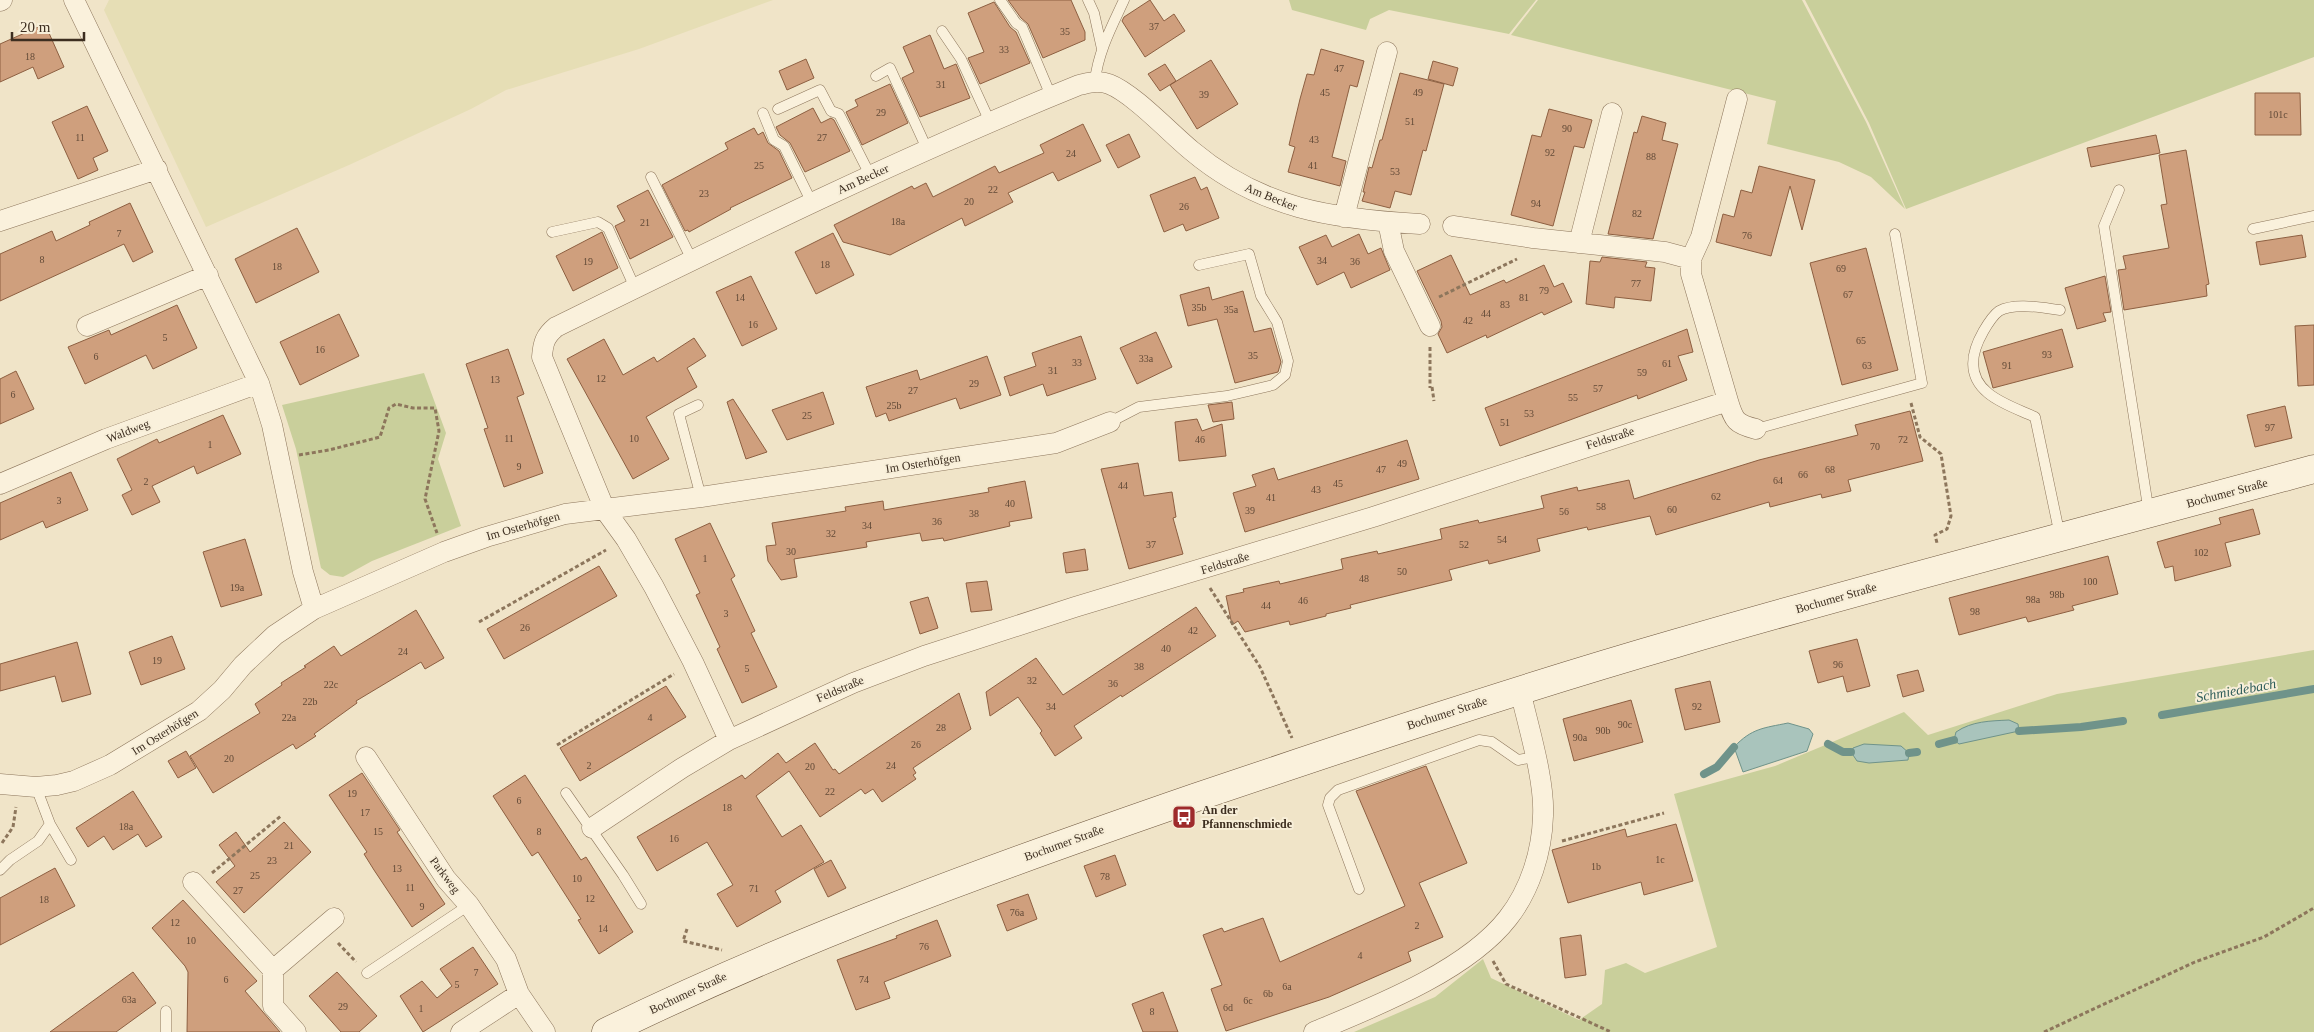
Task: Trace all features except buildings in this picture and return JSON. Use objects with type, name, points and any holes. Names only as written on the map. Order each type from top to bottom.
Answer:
[{"type":"main road","name":"Bochumer Straße","points":[[606,1032],[722,977],[921,896],[1102,829],[1368,738],[1681,642],[2314,469]]},
{"type":"street","points":[[74,0],[157,168],[259,383],[272,425],[303,572],[314,609]]},
{"type":"street","points":[[1344,217],[1387,52]]},
{"type":"street","name":"Am Becker","points":[[605,510],[542,357],[542,346],[547,335],[556,327],[635,288],[927,148],[1079,84],[1095,81],[1110,84],[1137,102],[1194,153],[1241,185],[1271,199],[1293,207],[1344,217],[1420,224]]},
{"type":"street","points":[[1737,99],[1701,236],[1691,259],[1691,274],[1733,419],[1744,426],[1756,429]]},
{"type":"street","points":[[1579,243],[1612,113]]},
{"type":"street","points":[[0,221],[157,168]]},
{"type":"street","points":[[1388,222],[1394,251],[1430,326]]},
{"type":"street","points":[[1453,226],[1533,238],[1665,252],[1691,259]]},
{"type":"street","points":[[87,326],[208,275]]},
{"type":"street","name":"Waldweg","points":[[0,484],[106,439],[259,383]]},
{"type":"street","name":"Feldstraße","points":[[592,828],[682,768],[729,740],[853,683],[924,656],[1076,607],[1373,517],[1728,401]]},
{"type":"street","name":"Im Osterhöfgen","points":[[0,784],[28,786],[57,785],[74,781],[110,765],[199,711],[222,690],[243,664],[275,635],[314,609],[444,552],[486,537],[565,514],[701,497],[1056,443],[1110,422]]},
{"type":"street","points":[[605,510],[626,539],[693,662],[729,740]]},
{"type":"street","points":[[1314,1032],[1427,981],[1483,943],[1507,920],[1521,900],[1531,877],[1540,846],[1543,815],[1541,789],[1520,690]]},
{"type":"street","name":"Parkweg","points":[[366,757],[446,879],[469,906],[506,959],[519,994],[545,1032]]},
{"type":"street","points":[[195,884],[273,970],[273,1006],[296,1032]]},
{"type":"street","points":[[273,970],[328,922]]},
{"type":"street","points":[[460,1032],[519,994]]},
{"type":"lane","points":[[1000,0],[1016,23],[1022,27],[1051,96]]},
{"type":"lane","points":[[1088,0],[1094,13],[1102,49]]},
{"type":"lane","points":[[1095,81],[1096,65],[1124,0]]},
{"type":"lane","points":[[942,31],[961,59],[990,122]]},
{"type":"lane","points":[[876,76],[890,68],[927,148]]},
{"type":"lane","points":[[778,108],[820,90],[831,111],[839,114],[870,175]]},
{"type":"lane","points":[[763,113],[774,140],[784,146],[812,203]]},
{"type":"lane","points":[[650,177],[692,260]]},
{"type":"lane","points":[[2119,190],[2104,226],[2149,514]]},
{"type":"lane","points":[[2253,229],[2314,216]]},
{"type":"lane","points":[[552,232],[598,222],[608,228],[635,288]]},
{"type":"lane","points":[[1756,429],[1922,383],[1895,234]]},
{"type":"lane","points":[[1110,422],[1139,407],[1227,396],[1273,385],[1285,376],[1288,361],[1277,322],[1261,296],[1249,254],[1199,265]]},
{"type":"lane","points":[[2060,310],[2013,308],[2000,311],[1988,322],[1976,343],[1971,361],[1976,377],[1987,393],[1998,401],[2035,417],[2061,538]]},
{"type":"lane","points":[[698,405],[679,414],[701,497]]},
{"type":"lane","points":[[1359,889],[1328,805],[1330,798],[1338,790],[1479,740],[1492,742],[1518,760],[1534,757]]},
{"type":"lane","points":[[28,786],[72,860]]},
{"type":"lane","points":[[566,793],[592,828],[641,904]]},
{"type":"lane","points":[[0,870],[10,860],[38,841],[50,824]]},
{"type":"lane","points":[[367,974],[469,906]]},
{"type":"lane","points":[[166,1011],[166,1032]]},
{"type":"path","points":[[1421,306],[1531,252],[1533,238]]},
{"type":"path","points":[[1430,326],[1430,388]]},
{"type":"path","points":[[1430,380],[1434,401]]},
{"type":"path","points":[[1906,388],[1920,437],[1941,454],[1951,516],[1946,529],[1935,535],[1936,539]]},
{"type":"path","points":[[280,458],[329,450],[380,437],[389,408],[396,404],[413,408],[435,408],[439,431],[425,499],[444,552]]},
{"type":"path","points":[[479,622],[626,539]]},
{"type":"path","points":[[1199,571],[1260,666],[1292,736]]},
{"type":"path","points":[[557,745],[693,662]]},
{"type":"path","points":[[0,845],[13,827],[28,786]]},
{"type":"path","points":[[1540,846],[1664,813]]},
{"type":"path","points":[[195,884],[282,815]]},
{"type":"path","points":[[2044,1032],[2195,962],[2264,937],[2314,908]]},
{"type":"path","points":[[328,922],[367,974]]},
{"type":"path","points":[[687,929],[683,940],[729,952]]},
{"type":"path","points":[[1483,943],[1506,984],[1611,1032]]},
{"type":"shaded area","points":[[109,0],[773,0],[639,49],[506,90],[471,109],[349,165],[206,227],[104,10]]},
{"type":"green space","points":[[1289,0],[1536,0],[1509,34],[1389,10],[1370,19],[1366,30],[1292,10]]},
{"type":"green space","points":[[1538,0],[1802,0],[1866,122],[1905,209],[1871,177],[1839,162],[1767,144],[1776,101],[1511,35]]},
{"type":"green space","points":[[1805,0],[2314,0],[2314,57],[1906,209],[1869,123]]},
{"type":"green space","points":[[424,373],[446,433],[438,459],[461,526],[372,561],[343,577],[330,575],[321,568],[296,449],[282,405]]},
{"type":"green space","points":[[2314,650],[2314,1032],[1354,1032],[1435,997],[1483,959],[1491,978],[1579,1020],[1602,1004],[1605,970],[1626,963],[1645,973],[1717,947],[1674,794],[1775,766],[1904,712],[1928,735],[2057,694]]},
{"type":"water","points":[[2009,720],[2018,724],[2019,731],[1959,744],[1954,740],[1956,732],[1962,728],[1981,722]]},
{"type":"water","points":[[1788,723],[1809,729],[1813,734],[1807,751],[1743,772],[1734,747],[1753,732]]},
{"type":"water","points":[[1864,744],[1901,746],[1909,753],[1908,760],[1869,763],[1857,761],[1851,752],[1853,748]]},
{"type":"waterway","name":"Schmiedebach","points":[[2162,715],[2314,689]]},
{"type":"waterway","name":"Schmiedebach","points":[[2019,731],[2081,727],[2123,721]]},
{"type":"waterway","name":"Schmiedebach","points":[[1939,744],[1954,740]]},
{"type":"waterway","name":"Schmiedebach","points":[[1828,744],[1843,752],[1851,752]]},
{"type":"waterway","name":"Schmiedebach","points":[[1704,774],[1717,767],[1734,747]]},
{"type":"waterway","name":"Schmiedebach","points":[[1909,753],[1917,752]]},
{"type":"place","name":"An der Pfannenschmiede","points":[[1184,817]]}]
